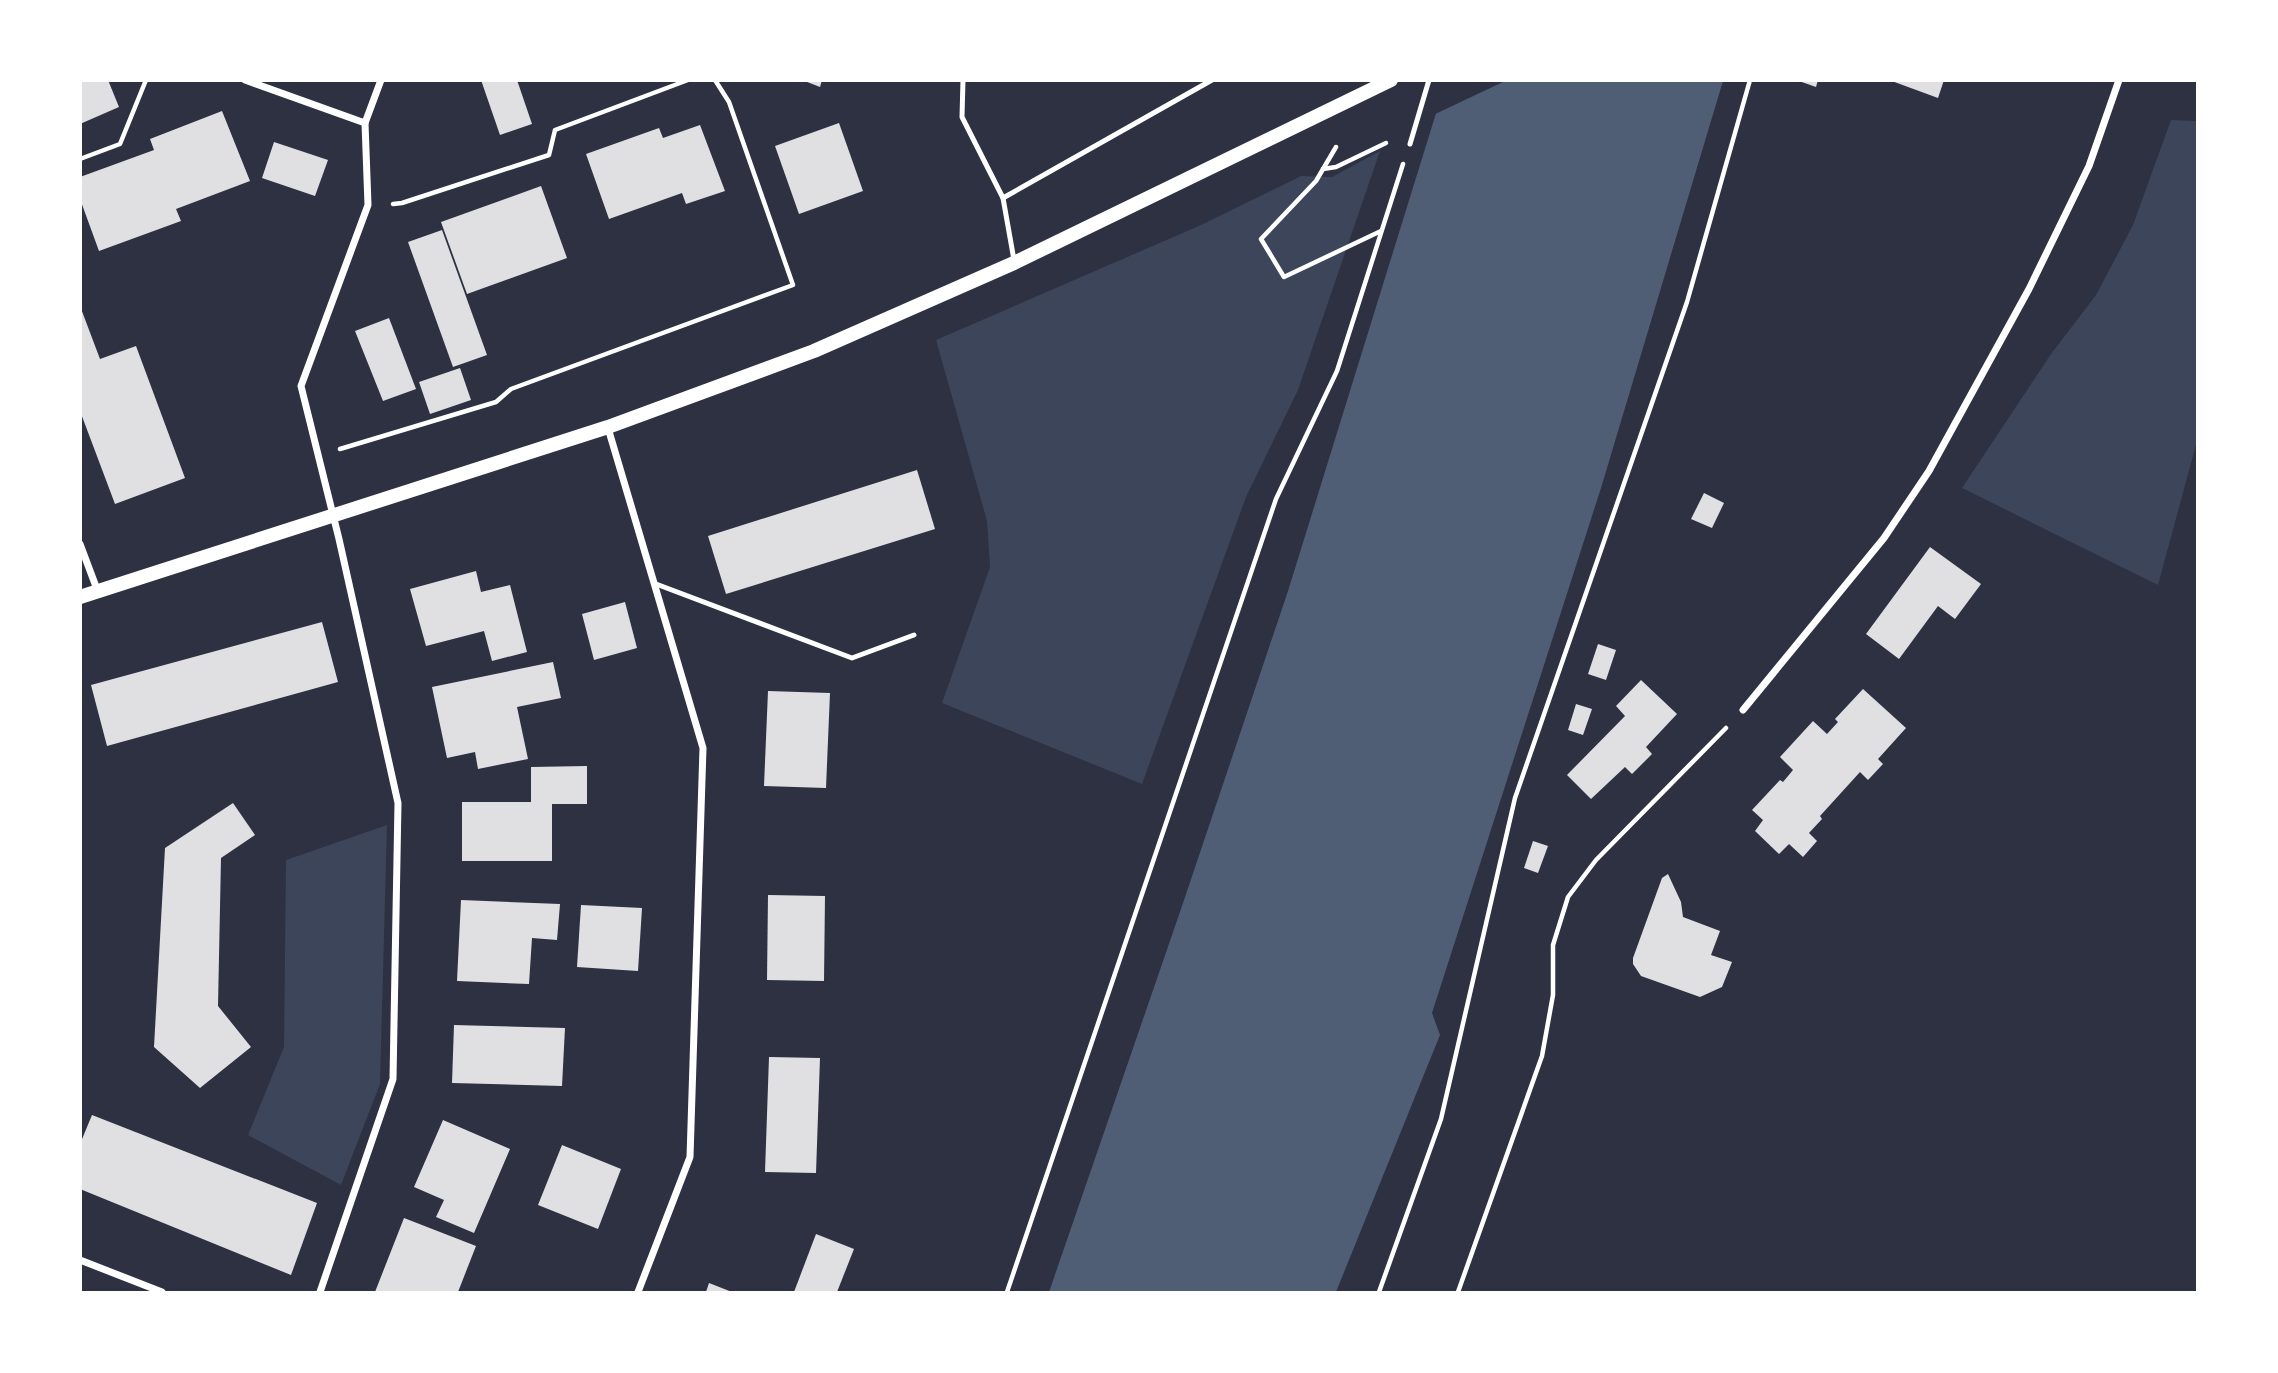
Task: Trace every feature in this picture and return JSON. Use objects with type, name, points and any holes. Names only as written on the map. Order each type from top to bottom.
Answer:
[{"type":"main road","points":[[80,597],[608,427],[814,351],[1014,263],[1391,80]]},
{"type":"street","points":[[245,80],[365,123]]},
{"type":"street","points":[[320,1293],[393,1079],[398,803],[301,386],[368,205],[365,123],[381,80]]},
{"type":"street","points":[[1743,710],[1884,538],[1929,471],[2029,289],[2089,166],[2119,80]]},
{"type":"street","points":[[608,427],[703,748],[690,1157],[638,1293]]},
{"type":"street","points":[[80,544],[98,592]]},
{"type":"street","points":[[80,1260],[162,1293]]},
{"type":"lane","points":[[963,80],[962,117],[1003,198],[1014,263]]},
{"type":"lane","points":[[1003,198],[1212,80]]},
{"type":"lane","points":[[1410,144],[1429,80]]},
{"type":"lane","points":[[656,584],[852,658],[914,635]]},
{"type":"path","points":[[80,159],[120,144],[146,80]]},
{"type":"path","points":[[368,205],[401,203],[549,155],[555,130],[688,80]]},
{"type":"path","points":[[317,456],[496,402],[511,389],[793,285],[729,102],[715,80]]},
{"type":"path","points":[[1379,1293],[1441,1119],[1514,798],[1687,302],[1749,80]]},
{"type":"path","points":[[1322,169],[1336,167],[1415,129]]},
{"type":"path","points":[[1007,1293],[1276,499],[1337,371],[1410,144]]},
{"type":"path","points":[[1336,147],[1316,181],[1261,239],[1284,277],[1382,230]]},
{"type":"path","points":[[1458,1293],[1542,1056],[1553,995],[1553,945],[1568,898],[1596,860],[1743,710]]},
{"type":"shaded area","points":[[1446,81],[1723,81],[1601,488],[1432,1013],[1440,1035],[1336,1292],[1049,1292],[1288,591]]},
{"type":"shaded area","points":[[2171,120],[2197,121],[2197,441],[2158,585],[1962,488],[2051,354],[2096,295],[2133,225]]},
{"type":"shaded area","points":[[1380,151],[1298,390],[1246,497],[1142,784],[942,703],[990,567],[987,521],[936,340],[1201,225],[1301,176],[1332,177]]},
{"type":"shaded area","points":[[387,825],[380,1084],[341,1185],[248,1135],[284,1047],[286,860]]},
{"type":"pier","points":[[1442,80],[1505,80],[1505,81],[1431,116]]},
{"type":"building","points":[[80,80],[108,80],[119,107],[80,124]]},
{"type":"building","points":[[481,80],[517,80],[532,124],[500,135]]},
{"type":"building","points":[[802,80],[822,80],[820,87]]},
{"type":"building","points":[[1796,80],[1818,80],[1816,87]]},
{"type":"building","points":[[1889,80],[1944,80],[1938,98]]},
{"type":"building","points":[[222,111],[250,181],[176,209],[181,221],[99,251],[80,199],[80,177],[154,150],[150,139]]},
{"type":"building","points":[[839,123],[863,191],[799,214],[775,146]]},
{"type":"building","points":[[700,125],[725,191],[686,204],[682,193],[609,219],[586,154],[659,128],[663,138]]},
{"type":"building","points":[[274,142],[328,160],[315,196],[262,178]]},
{"type":"building","points":[[541,186],[567,258],[467,294],[441,222]]},
{"type":"building","points":[[442,230],[487,355],[453,367],[408,242]]},
{"type":"building","points":[[80,306],[100,359],[136,346],[185,478],[115,504],[80,411]]},
{"type":"building","points":[[389,318],[416,389],[383,401],[355,331]]},
{"type":"building","points":[[460,368],[471,400],[430,414],[419,382]]},
{"type":"building","points":[[917,470],[935,529],[726,594],[708,536]]},
{"type":"building","points":[[1704,493],[1724,503],[1712,528],[1691,519]]},
{"type":"building","points":[[1930,547],[1981,584],[1955,619],[1938,606],[1899,659],[1866,634]]},
{"type":"building","points":[[476,571],[481,592],[510,585],[527,652],[492,661],[484,631],[426,646],[410,589]]},
{"type":"building","points":[[625,602],[637,648],[594,660],[582,614]]},
{"type":"building","points":[[322,622],[338,682],[107,746],[91,685]]},
{"type":"building","points":[[1598,644],[1616,650],[1606,680],[1588,674]]},
{"type":"building","points":[[553,662],[561,698],[517,707],[528,759],[478,769],[475,752],[447,758],[432,687]]},
{"type":"building","points":[[1641,680],[1677,714],[1646,747],[1652,754],[1632,774],[1625,767],[1591,799],[1567,775],[1625,716],[1616,706]]},
{"type":"building","points":[[1863,689],[1906,728],[1878,759],[1883,764],[1868,780],[1860,772],[1820,816],[1822,819],[1809,833],[1817,841],[1803,857],[1789,844],[1779,854],[1755,831],[1763,820],[1752,810],[1793,770],[1780,757],[1813,721],[1827,734],[1838,722],[1835,719]]},
{"type":"building","points":[[768,691],[830,693],[826,788],[764,786]]},
{"type":"building","points":[[1576,704],[1592,709],[1583,735],[1568,730]]},
{"type":"building","points":[[587,766],[587,804],[552,804],[552,861],[462,861],[462,802],[531,802],[531,767]]},
{"type":"building","points":[[233,803],[255,835],[221,858],[218,1006],[251,1047],[200,1088],[154,1047],[165,848]]},
{"type":"building","points":[[1533,841],[1548,846],[1538,873],[1524,868]]},
{"type":"building","points":[[1668,874],[1681,902],[1683,917],[1720,931],[1711,955],[1732,962],[1722,987],[1700,997],[1641,976],[1633,964],[1662,878]]},
{"type":"building","points":[[768,895],[825,896],[824,981],[767,980]]},
{"type":"building","points":[[461,900],[560,904],[557,940],[532,938],[529,984],[457,981]]},
{"type":"building","points":[[581,905],[642,908],[638,971],[577,967]]},
{"type":"building","points":[[454,1025],[565,1028],[562,1086],[452,1083]]},
{"type":"building","points":[[769,1057],[820,1058],[816,1173],[765,1172]]},
{"type":"building","points":[[92,1115],[317,1203],[291,1275],[80,1189],[80,1144]]},
{"type":"building","points":[[443,1120],[510,1149],[474,1233],[436,1217],[444,1200],[414,1187]]},
{"type":"building","points":[[562,1145],[621,1169],[598,1229],[538,1205]]},
{"type":"building","points":[[404,1218],[476,1246],[458,1292],[375,1292]]},
{"type":"building","points":[[816,1234],[854,1249],[837,1292],[794,1292]]},
{"type":"building","points":[[709,1283],[732,1292],[706,1292]]}]
